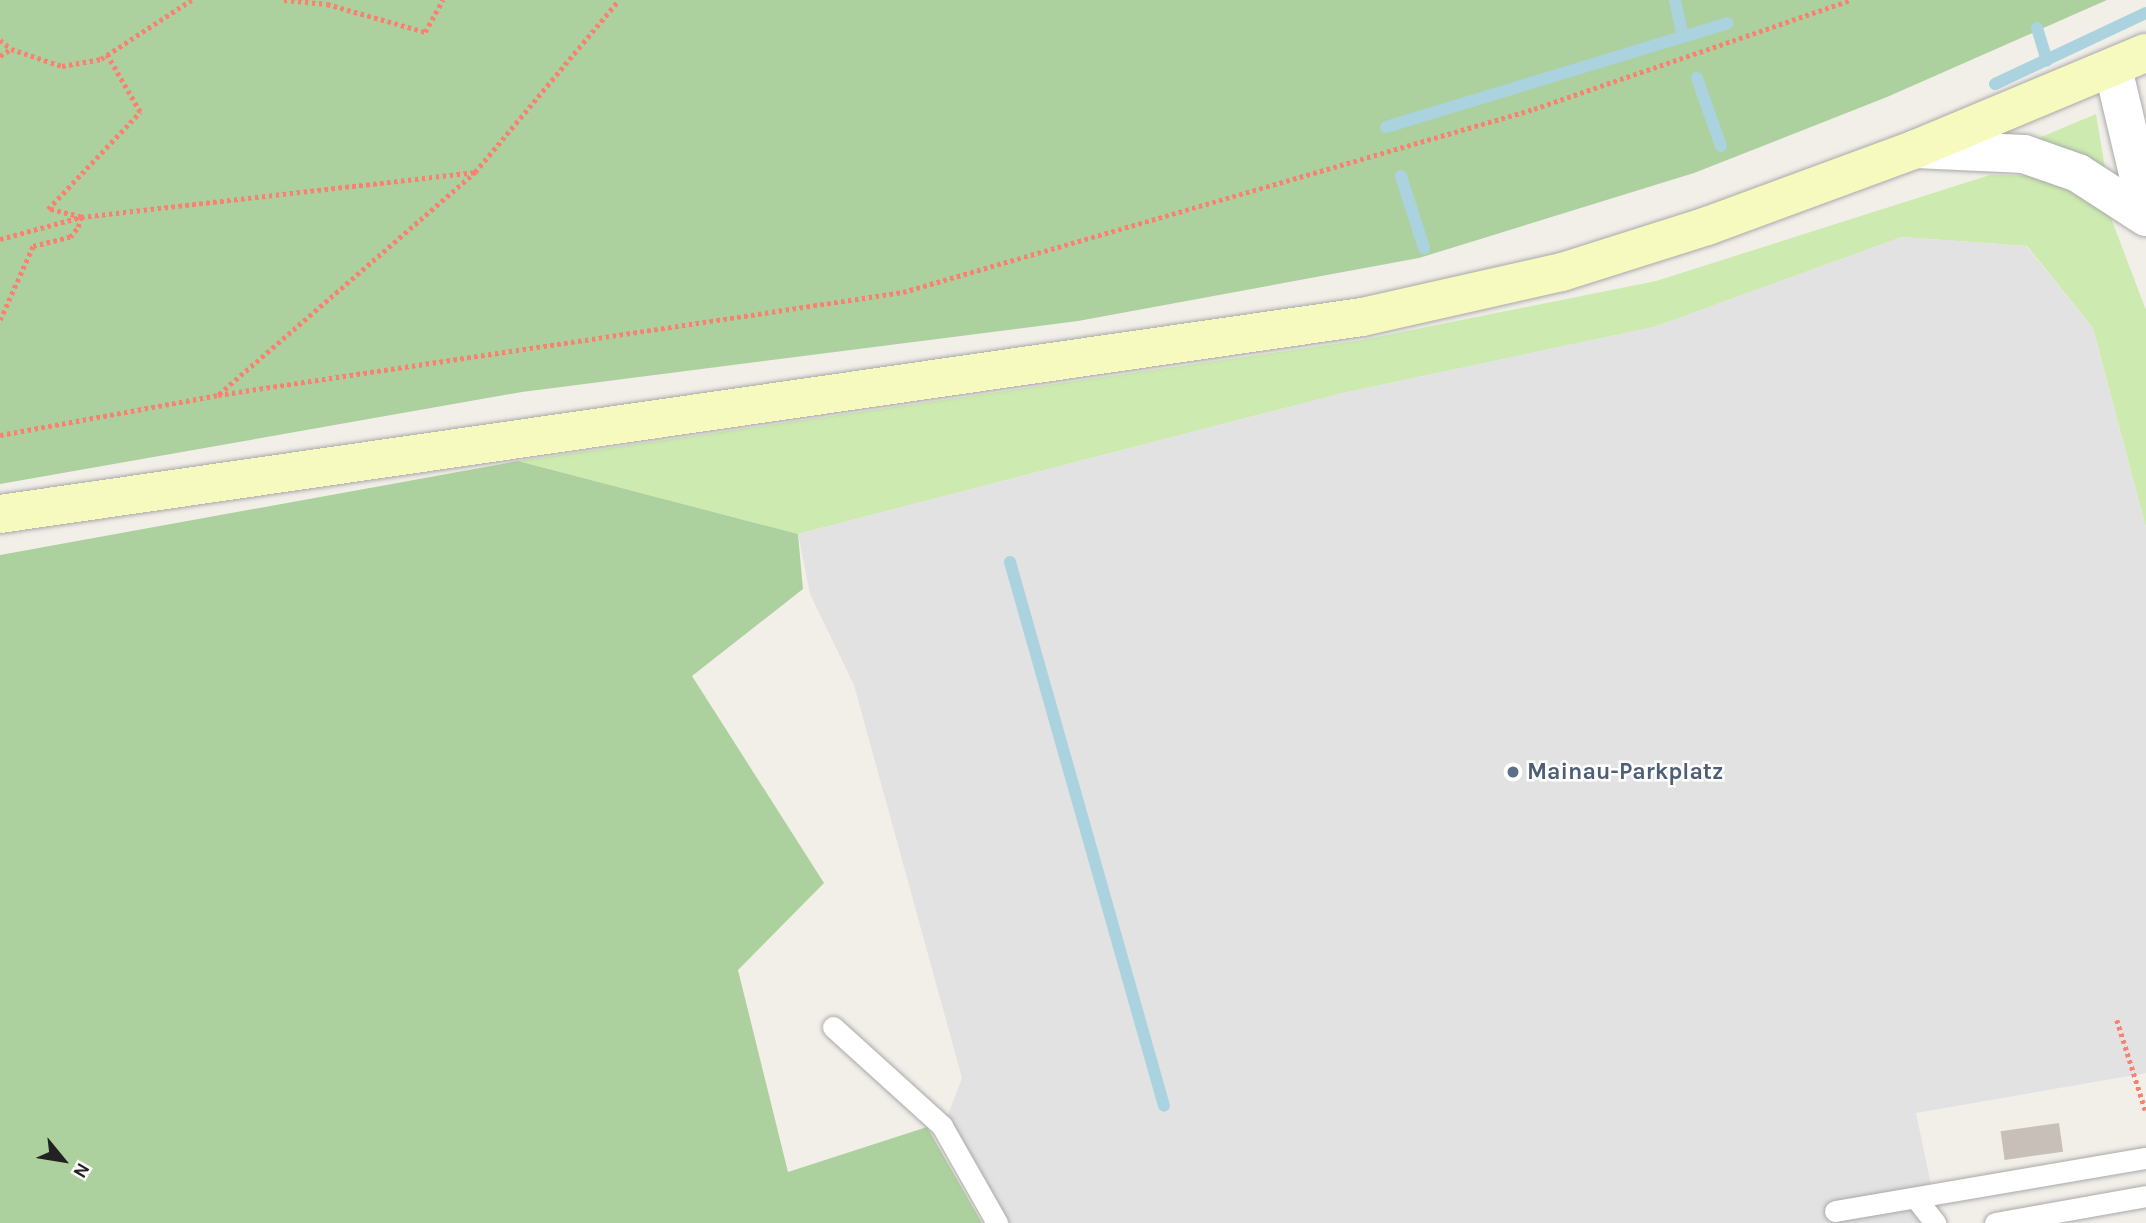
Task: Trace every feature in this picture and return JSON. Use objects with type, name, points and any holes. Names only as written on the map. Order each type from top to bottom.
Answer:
[{"type":"main road","points":[[0,514],[1362,317],[1562,272],[1916,149],[2130,61]]},
{"type":"street","points":[[2130,61],[2146,208]]},
{"type":"street","points":[[1916,149],[2025,154],[2078,173],[2146,217]]},
{"type":"lane","points":[[833,1027],[942,1126],[997,1223]]},
{"type":"lane","points":[[1835,1211],[1918,1201],[2146,1158]]},
{"type":"lane","points":[[1995,1223],[2146,1196]]},
{"type":"lane","points":[[1918,1201],[1935,1223]]},
{"type":"path","points":[[0,40],[11,49],[62,66],[107,55],[191,0]]},
{"type":"path","points":[[285,0],[327,5],[425,32],[443,0]]},
{"type":"path","points":[[609,0],[613,7]]},
{"type":"path","points":[[218,395],[475,172],[619,0]]},
{"type":"path","points":[[0,435],[218,395],[904,292],[1534,109],[1851,0]]},
{"type":"path","points":[[0,56],[11,49]]},
{"type":"path","points":[[81,217],[48,209],[140,112],[107,55]]},
{"type":"path","points":[[0,239],[81,217],[475,172]]},
{"type":"path","points":[[0,320],[33,246],[69,237],[81,217]]},
{"type":"path","points":[[2117,1020],[2146,1112]]},
{"type":"green space","points":[[0,0],[2107,0],[1887,97],[1694,173],[1419,258],[1078,321],[522,392],[0,484]]},
{"type":"green space","points":[[2096,114],[2105,168],[2034,140]]},
{"type":"green space","points":[[1990,175],[2050,176],[2106,205],[2146,310],[2146,528],[2093,328],[2027,246],[1902,237],[1654,327],[1343,393],[798,534],[518,461],[1362,340],[1656,281]]},
{"type":"green space","points":[[518,461],[798,534],[803,589],[692,676],[824,883],[738,970],[788,1172],[927,1127],[982,1223],[0,1223],[0,555]]},
{"type":"shaded area","name":"Mainau-Parkplatz","points":[[1902,237],[2026,246],[2093,328],[2146,528],[2146,1073],[1916,1113],[1939,1223],[986,1223],[939,1138],[962,1078],[854,685],[810,594],[798,534],[1343,393],[1654,327]]},
{"type":"building","points":[[2059,1123],[2063,1152],[2005,1160],[2001,1131]]},
{"type":"waterway","points":[[1675,0],[1683,37]]},
{"type":"waterway","points":[[1995,84],[2146,13]]},
{"type":"waterway","points":[[1386,127],[1728,23]]},
{"type":"waterway","points":[[2037,28],[2047,60]]},
{"type":"waterway","points":[[1697,78],[1721,146]]},
{"type":"waterway","points":[[1401,176],[1424,248]]},
{"type":"waterway","points":[[1010,562],[1164,1106]]},
{"type":"place","name":"Mainau-Parkplatz","points":[[1513,772]]}]
